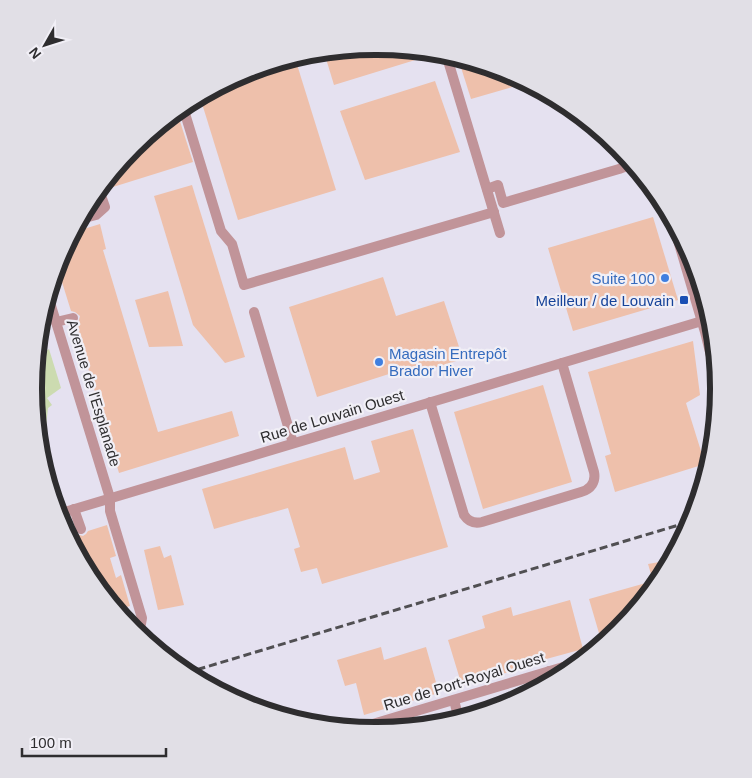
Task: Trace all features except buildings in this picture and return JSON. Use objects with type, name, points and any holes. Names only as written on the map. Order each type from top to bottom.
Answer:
[{"type":"street","points":[[449,64],[500,233]]},
{"type":"street","points":[[186,116],[221,231],[232,244],[244,285],[494,212]]},
{"type":"street","points":[[487,189],[498,185],[503,203],[625,167]]},
{"type":"street","points":[[91,216],[96,215],[105,207],[102,199]]},
{"type":"street","name":"Avenue de l'Esplanade","points":[[52,310],[110,498],[110,510],[142,618],[141,626]]},
{"type":"street","points":[[254,312],[293,443]]},
{"type":"street","points":[[702,320],[703,324]]},
{"type":"street","name":"Rue de Louvain Ouest","points":[[66,512],[702,320]]},
{"type":"street","points":[[57,325],[74,321]]},
{"type":"street","points":[[430,402],[464,514],[468,520],[482,522],[581,492],[588,489],[592,484],[594,472],[562,363]]},
{"type":"street","points":[[74,509],[81,529]]},
{"type":"street","name":"Rue de Port-Royal Ouest","points":[[380,722],[454,700],[543,678]]},
{"type":"street","points":[[454,700],[457,712]]},
{"type":"shaded area","points":[[376,55],[420,58],[483,73],[543,100],[596,138],[641,186],[675,241],[692,282],[698,303],[707,345],[710,389],[707,433],[692,496],[665,556],[627,609],[579,654],[524,688],[483,705],[462,711],[420,720],[398,722],[332,720],[269,705],[209,678],[156,640],[111,592],[77,537],[60,496],[54,475],[45,433],[43,411],[42,389],[45,345],[60,282],[87,222],[125,169],[173,124],[228,90],[269,73],[290,67],[332,58],[354,56]]},
{"type":"green space","points":[[49,349],[61,388],[47,398],[52,405],[48,408],[45,434],[46,411],[43,412],[42,389],[44,353]]},
{"type":"railway","points":[[197,670],[681,524]]},
{"type":"place","name":"Suite 100","points":[[665,278]]},
{"type":"place","name":"Meilleur / de Louvain","points":[[684,300]]},
{"type":"place","name":"Magasin Entrepôt Brador Hiver","points":[[379,362]]}]
